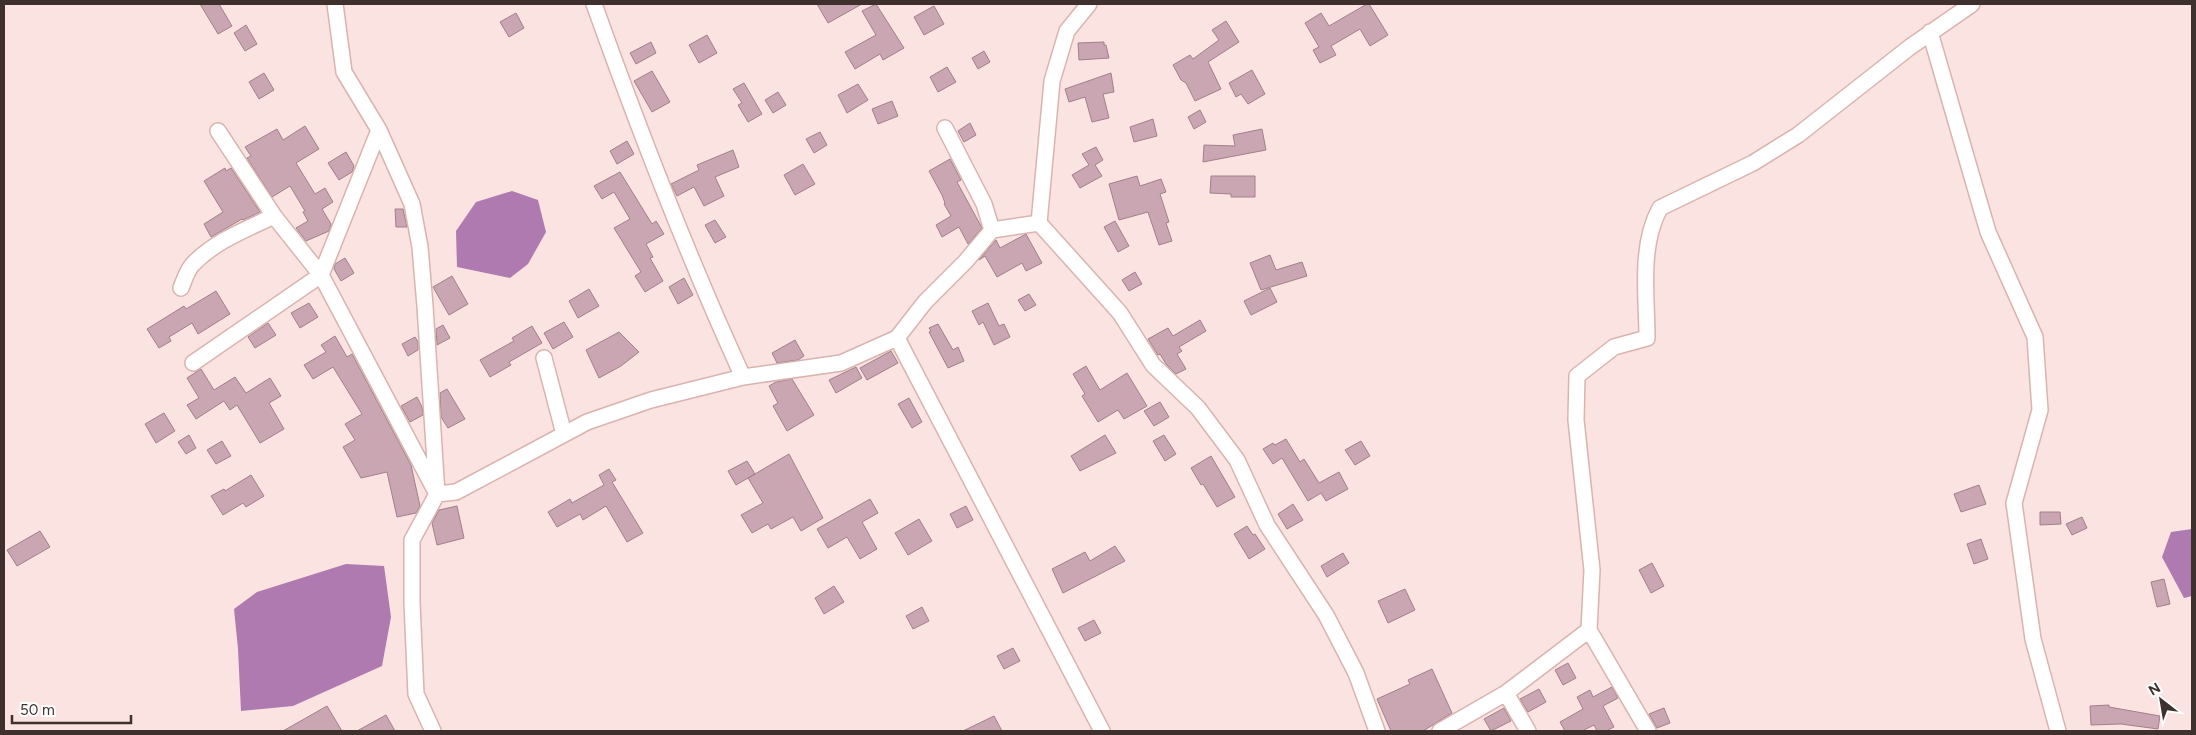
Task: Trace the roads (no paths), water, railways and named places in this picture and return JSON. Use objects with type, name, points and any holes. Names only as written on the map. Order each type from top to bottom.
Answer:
[{"type":"street","points":[[335,4],[344,72],[379,130],[412,204],[420,247],[437,494],[412,540],[412,603],[416,694],[433,731]]},
{"type":"street","points":[[594,4],[627,97],[707,298],[743,377]]},
{"type":"street","points":[[1089,4],[1067,31],[1052,81],[1039,223],[1120,313],[1154,365],[1198,408],[1237,460],[1267,525],[1326,615],[1352,665],[1377,731]]},
{"type":"street","points":[[1648,731],[1589,630],[1592,570],[1576,420],[1577,376],[1614,347],[1647,338],[1646,264],[1652,223],[1660,208],[1753,162],[1798,135],[1930,32],[1972,4]]},
{"type":"street","points":[[1930,32],[1988,232],[2035,337],[2040,410],[2014,504],[2032,639],[2058,731]]},
{"type":"street","points":[[945,128],[984,204],[992,230]]},
{"type":"street","points":[[193,363],[321,275],[379,130]]},
{"type":"street","points":[[218,131],[274,216],[321,275],[437,494]]},
{"type":"street","points":[[181,288],[192,265],[211,249],[274,216]]},
{"type":"street","points":[[437,494],[456,492],[587,422],[651,400],[743,377],[841,363],[897,338],[926,302],[966,261],[992,230],[1039,223]]},
{"type":"street","points":[[897,338],[1102,731]]},
{"type":"street","points":[[544,358],[564,434]]},
{"type":"street","points":[[1440,731],[1506,693],[1589,630]]},
{"type":"street","points":[[1506,693],[1528,731]]}]
